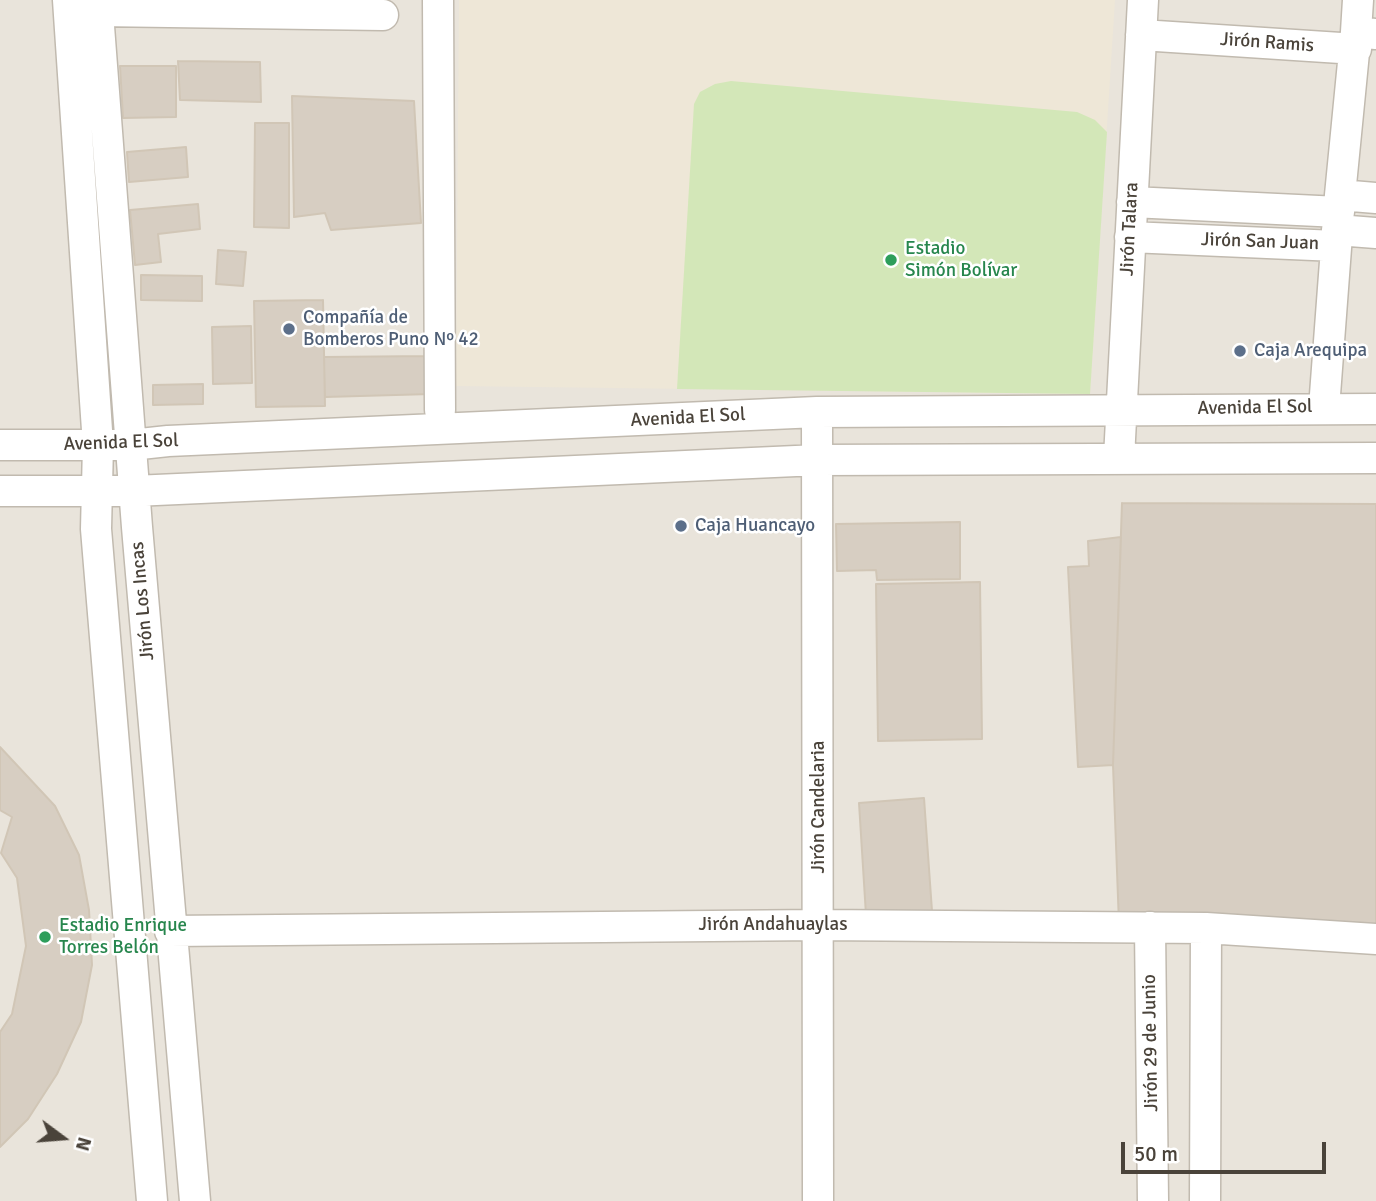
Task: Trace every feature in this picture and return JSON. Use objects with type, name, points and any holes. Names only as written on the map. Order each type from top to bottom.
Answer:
[{"type":"street","points":[[68,0],[98,445],[96,529],[152,1201]]},
{"type":"street","points":[[438,0],[440,410]]},
{"type":"street","name":"Jirón Talara","points":[[1119,458],[1143,0]]},
{"type":"street","points":[[1324,408],[1338,221],[1363,38],[1359,0]]},
{"type":"street","points":[[98,6],[383,15]]},
{"type":"street","name":"Jirón Los Incas","points":[[98,6],[134,491],[195,1201]]},
{"type":"street","name":"Jirón Ramis","points":[[1141,34],[1363,38]]},
{"type":"street","name":"Jirón San Juan","points":[[1130,237],[1338,221],[1376,198]]},
{"type":"street","name":"Jirón San Juan","points":[[1132,202],[1338,221],[1376,233]]},
{"type":"street","name":"Avenida El Sol","points":[[0,445],[131,445],[817,412],[1376,409]]},
{"type":"street","name":"Jirón Candelaria","points":[[817,412],[818,1201]]},
{"type":"street","points":[[0,491],[134,491],[818,460],[1376,458]]},
{"type":"street","name":"Jirón Andahuaylas","points":[[170,931],[819,925],[1150,927],[1376,939]]},
{"type":"street","name":"Jirón 29 de Junio","points":[[1150,927],[1153,1201]]},
{"type":"street","points":[[1205,1201],[1206,928]]},
{"type":"shaded area","points":[[0,0],[1376,0],[1376,1201],[0,1201]]},
{"type":"shaded area","points":[[459,0],[1115,0],[1090,394],[456,386]]},
{"type":"green space","name":"Estadio Simón Bolívar","points":[[731,81],[1077,112],[1095,120],[1107,132],[1090,394],[677,389],[694,104],[700,92],[715,84]]},
{"type":"building","points":[[178,61],[260,62],[261,102],[180,100]]},
{"type":"building","points":[[120,66],[176,66],[176,117],[123,118]]},
{"type":"building","points":[[292,96],[414,101],[421,223],[331,230],[325,213],[294,217]]},
{"type":"building","points":[[255,123],[289,123],[289,228],[254,227]]},
{"type":"building","points":[[186,147],[188,177],[129,182],[127,152]]},
{"type":"building","points":[[198,204],[200,229],[158,234],[161,262],[135,265],[130,210]]},
{"type":"building","points":[[218,250],[246,252],[243,286],[216,284]]},
{"type":"building","points":[[141,275],[202,276],[202,301],[141,300]]},
{"type":"building","name":"Compañía de Bomberos Puno Nº 42","points":[[323,300],[325,406],[256,407],[254,301]]},
{"type":"building","points":[[251,326],[252,383],[213,384],[212,327]]},
{"type":"building","points":[[430,356],[431,394],[325,397],[324,357]]},
{"type":"building","points":[[203,384],[203,404],[153,405],[153,385]]},
{"type":"building","points":[[1122,503],[1376,504],[1376,926],[1119,924],[1113,765]]},
{"type":"building","points":[[960,522],[960,579],[877,580],[876,570],[837,571],[836,524]]},
{"type":"building","points":[[1121,537],[1113,765],[1078,767],[1068,567],[1089,566],[1088,541]]},
{"type":"building","points":[[980,582],[982,739],[878,741],[876,584]]},
{"type":"building","name":"Estadio Enrique Torres Belón","points":[[0,747],[55,806],[79,855],[89,910],[92,965],[81,1022],[57,1074],[28,1119],[0,1147],[0,1032],[12,1014],[26,946],[17,878],[1,853],[12,817],[0,810]]},
{"type":"building","points":[[924,798],[932,911],[866,915],[859,803]]},
{"type":"place","name":"Estadio Simón Bolívar","points":[[891,260]]},
{"type":"place","name":"Compañía de Bomberos Puno Nº 42","points":[[289,329]]},
{"type":"place","name":"Caja Arequipa","points":[[1240,351]]},
{"type":"place","name":"Caja Huancayo","points":[[681,526]]},
{"type":"place","name":"Estadio Enrique Torres Belón","points":[[45,937]]}]
